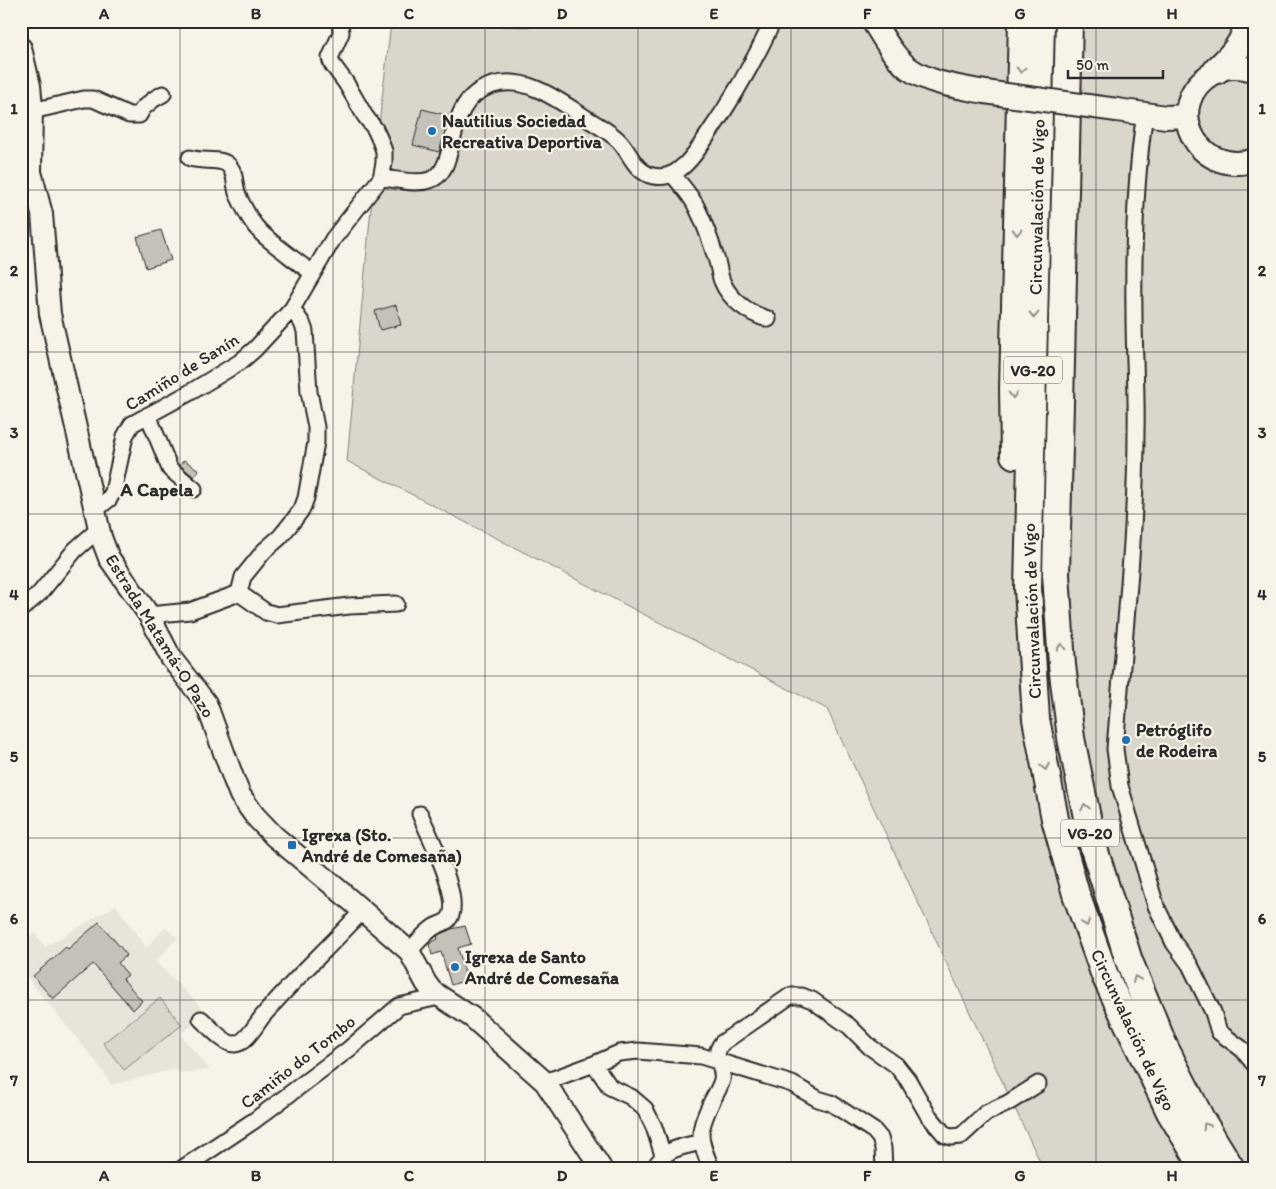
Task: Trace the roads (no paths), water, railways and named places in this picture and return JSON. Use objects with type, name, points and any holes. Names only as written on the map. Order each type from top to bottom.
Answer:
[{"type":"highway","points":[[1022,21],[1013,388],[1014,542],[1023,673],[1036,719]]},
{"type":"highway","name":"Circunvalación de Vigo","points":[[1041,21],[1028,588],[1036,719],[1055,819],[1076,894],[1105,976],[1170,1112],[1204,1168]]},
{"type":"highway","name":"Circunvalación de Vigo","points":[[1069,21],[1056,574],[1062,665],[1071,738],[1092,842],[1129,961],[1168,1054],[1201,1119],[1231,1168]]},
{"type":"highway","points":[[1064,256],[1076,213],[1086,21]]},
{"type":"highway","points":[[1217,70],[1231,58],[1242,41],[1248,21]]},
{"type":"main road","points":[[873,21],[894,53],[908,68],[930,79],[986,92],[1145,114],[1188,116]]},
{"type":"main road","points":[[1255,71],[1238,67],[1217,70],[1199,84],[1188,105],[1192,135],[1196,143],[1210,156],[1227,163],[1237,164],[1255,160]]},
{"type":"street","points":[[340,21],[341,33],[330,58],[380,140],[384,157],[382,178],[421,182],[432,180],[442,173],[453,132],[460,112],[466,102],[486,88],[508,83],[531,87],[548,94],[611,134],[620,142],[638,168],[645,173],[659,176],[672,174],[685,165],[718,119],[762,46],[773,21]]},
{"type":"street","name":"Estrada Matamá-O Pazo","points":[[21,48],[30,86],[32,111],[26,140],[31,172],[42,214],[53,333],[97,520],[109,558],[149,616],[171,658],[206,703],[234,780],[247,806],[274,836],[409,951],[426,983],[439,997],[473,1018],[545,1082],[601,1168]]},
{"type":"street","points":[[32,111],[93,98],[129,116],[135,116],[139,115],[143,108],[163,94]]},
{"type":"street","points":[[1145,114],[1139,155],[1136,200],[1134,510],[1115,749],[1117,767],[1120,786],[1156,906],[1174,943],[1190,964],[1213,1012],[1219,1032],[1242,1049],[1255,1065]]},
{"type":"street","points":[[190,158],[200,161],[219,161],[230,167],[233,172],[237,192],[251,220],[262,236],[312,272]]},
{"type":"street","points":[[672,174],[689,194],[697,208],[722,281],[729,292],[752,313],[768,319]]},
{"type":"street","name":"Camiño de Sanín","points":[[21,609],[40,593],[97,520],[113,492],[128,430],[132,424],[189,393],[244,359],[262,342],[292,309],[333,239],[382,178]]},
{"type":"street","points":[[239,593],[243,577],[264,551],[280,537],[293,521],[306,498],[316,442],[316,427],[309,392],[305,331],[292,309]]},
{"type":"street","points":[[148,415],[170,469],[194,490]]},
{"type":"street","points":[[239,593],[272,614],[349,606],[396,604]]},
{"type":"street","points":[[149,616],[190,611],[239,593]]},
{"type":"street","points":[[409,951],[435,927],[447,921],[453,908],[453,898],[449,883],[420,814]]},
{"type":"street","points":[[201,1020],[227,1043],[233,1044],[243,1041],[283,991],[332,944],[363,910]]},
{"type":"street","points":[[711,1168],[701,1142],[700,1128],[721,1083],[722,1072],[717,1051],[722,1043],[783,999],[796,995],[812,1000],[849,1026],[870,1048],[896,1065],[908,1080],[928,1115],[945,1135],[956,1138],[961,1136],[986,1113],[1008,1103],[1038,1084]]},
{"type":"street","name":"Camiño do Tombo","points":[[183,1168],[255,1120],[349,1049],[399,1006],[439,997]]},
{"type":"street","points":[[545,1082],[627,1051],[701,1056],[792,1084],[818,1099],[831,1103],[874,1131],[880,1138],[884,1154],[884,1168]]},
{"type":"street","points":[[594,1064],[610,1087],[631,1097],[645,1109],[654,1127],[663,1155]]},
{"type":"street","points":[[654,1168],[663,1155],[674,1149],[701,1142]]},
{"type":"place","name":"Nautilius Sociedad Recreativa Deportiva","points":[[432,131]]},
{"type":"place","name":"Petróglifo de Rodeira","points":[[1126,740]]},
{"type":"place","name":"Igrexa (Sto. André de Comesaña)","points":[[292,845]]},
{"type":"place","name":"Igrexa de Santo André de Comesaña","points":[[455,967]]},
{"type":"district","name":"A Capela","points":[[157,489]]}]
